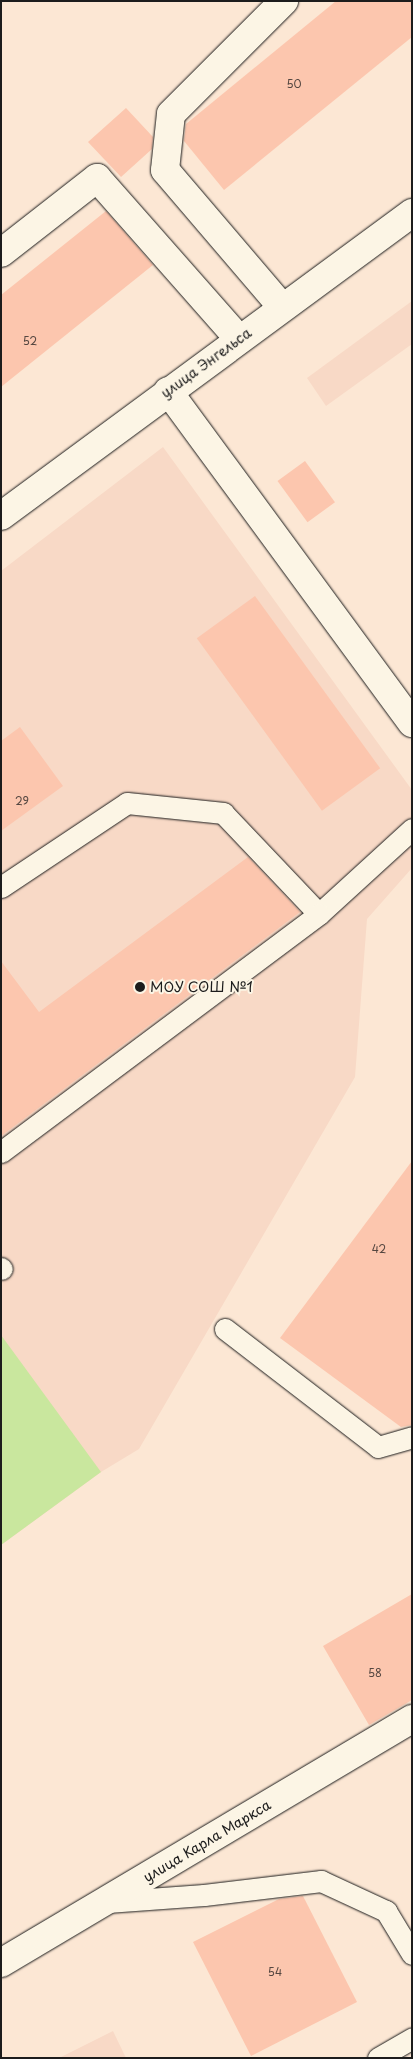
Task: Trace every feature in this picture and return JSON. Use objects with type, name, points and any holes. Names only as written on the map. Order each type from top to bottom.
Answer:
[{"type":"street","points":[[282,307],[164,170],[171,114],[284,1]]},
{"type":"street","points":[[1,253],[97,178],[239,339]]},
{"type":"street","name":"улица Энгельса","points":[[1,516],[168,391],[412,213]]},
{"type":"street","points":[[168,391],[412,723]]},
{"type":"street","name":"улица Карла Маркса","points":[[1,1963],[412,1719]]},
{"type":"lane","points":[[1,887],[128,803],[223,813],[319,914]]},
{"type":"lane","points":[[1,1152],[319,914],[412,829]]},
{"type":"lane","points":[[225,1329],[378,1447],[412,1437]]},
{"type":"lane","points":[[104,1902],[204,1895],[320,1881],[386,1911],[412,1954]]},
{"type":"lane","points":[[378,2058],[412,2038]]},
{"type":"shaded area","points":[[412,301],[412,344],[326,406],[307,378]]},
{"type":"shaded area","points":[[163,447],[412,790],[412,868],[367,919],[355,1077],[139,1449],[101,1472],[1,1545],[1,571]]},
{"type":"shaded area","points":[[113,2031],[126,2058],[59,2058]]},
{"type":"green space","points":[[1,1335],[101,1472],[1,1545]]},
{"type":"building","points":[[336,1],[412,1],[412,37],[224,190],[184,141],[186,124]]},
{"type":"building","points":[[126,108],[153,137],[152,149],[121,177],[88,142]]},
{"type":"building","points":[[106,211],[153,265],[1,387],[1,295]]},
{"type":"building","points":[[305,461],[335,502],[307,522],[277,481]]},
{"type":"building","points":[[255,596],[380,768],[322,811],[197,638]]},
{"type":"building","points":[[20,727],[63,786],[1,831],[1,741]]},
{"type":"building","name":"МОУ СОШ №1","points":[[248,857],[300,912],[1,1136],[1,961],[39,1012]]},
{"type":"building","points":[[412,1161],[412,1425],[401,1427],[280,1338]]},
{"type":"building","points":[[412,1594],[412,1700],[369,1725],[323,1646]]},
{"type":"building","points":[[303,1896],[357,2002],[251,2056],[193,1942],[279,1899]]},
{"type":"place","name":"МОУ СОШ №1","points":[[140,987]]}]
